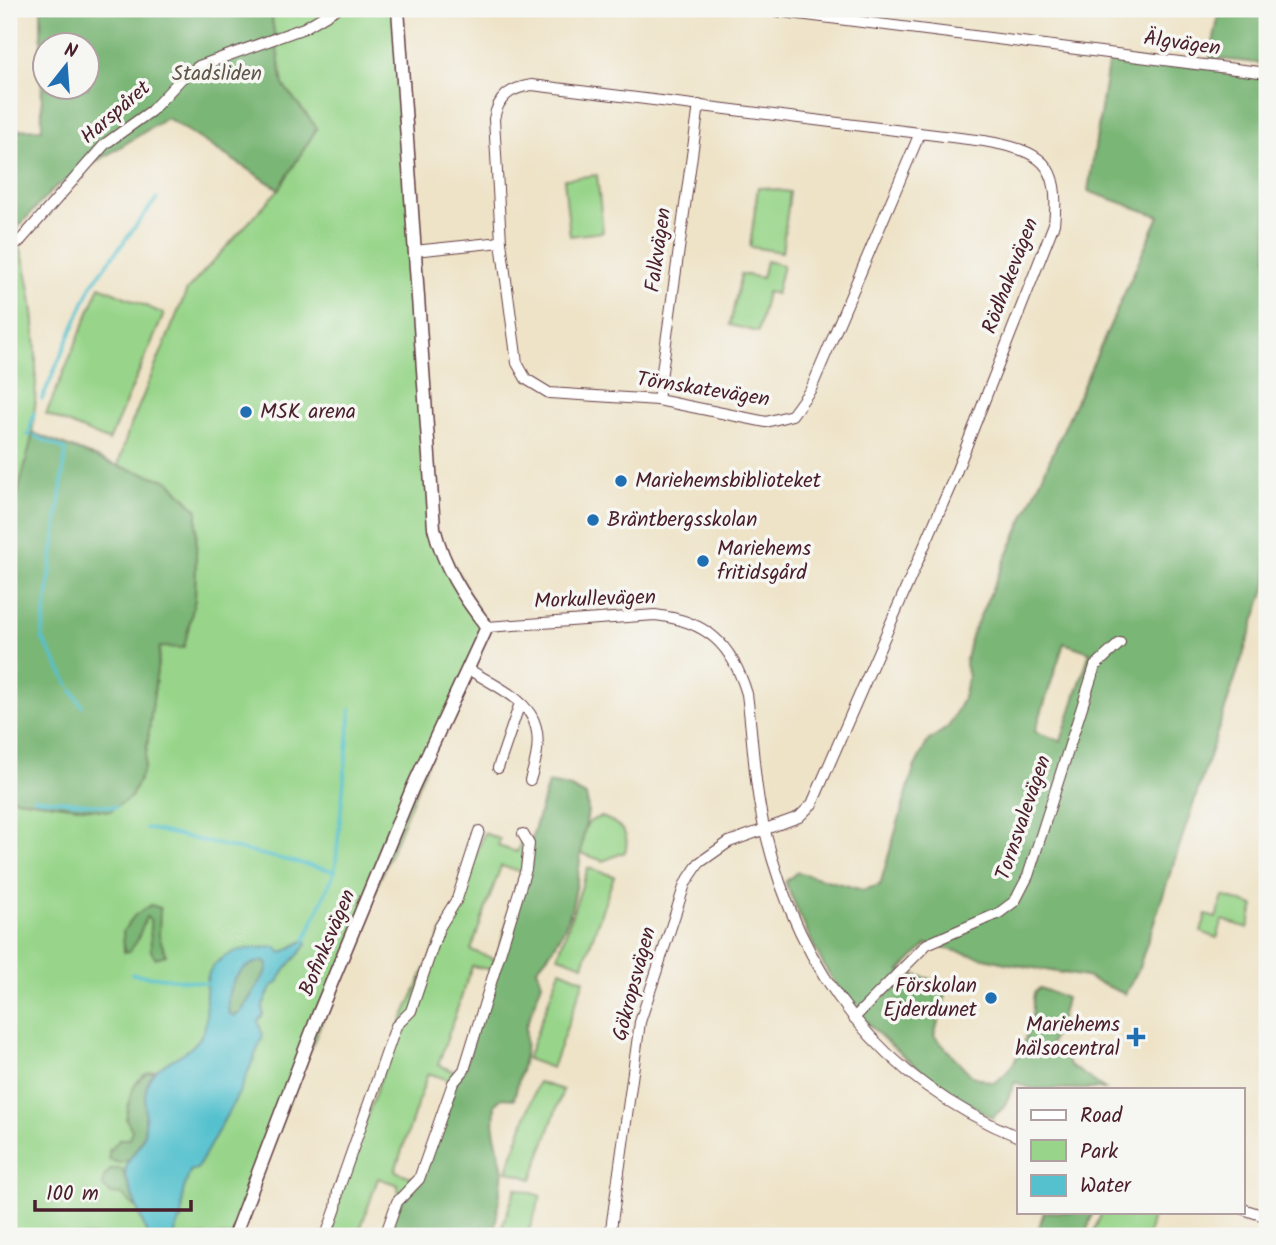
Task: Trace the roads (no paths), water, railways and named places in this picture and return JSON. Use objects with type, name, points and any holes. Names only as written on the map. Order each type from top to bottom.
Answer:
[{"type":"street","name":"Harspåret","points":[[19,242],[104,144],[151,111],[182,78],[199,66],[304,28],[336,9]]},
{"type":"street","points":[[398,9],[434,528],[442,556],[456,586],[487,626]]},
{"type":"street","name":"Älgvägen","points":[[759,9],[1267,74]]},
{"type":"street","name":"Rödhakevägen","points":[[501,242],[494,118],[496,105],[505,94],[517,87],[532,85],[1020,148],[1042,161],[1057,188],[1054,224],[953,480],[824,782],[812,804],[799,817],[764,830]]},
{"type":"street","name":"Falkvägen","points":[[658,400],[699,105]]},
{"type":"street","name":"Törnskatevägen","points":[[501,242],[517,363],[526,379],[549,393],[658,400],[766,422],[778,421],[799,408],[839,325],[920,133]]},
{"type":"street","points":[[414,251],[501,242]]},
{"type":"street","name":"Morkullevägen","points":[[487,626],[655,615],[677,618],[709,632],[730,652],[744,683],[764,830],[780,888],[822,977],[853,1018],[891,1056],[941,1097],[988,1124],[1017,1136]]},
{"type":"street","name":"Bofinksvägen","points":[[234,1236],[319,1013],[412,789],[487,626]]},
{"type":"street","name":"Tornsvalevägen","points":[[853,1018],[927,944],[999,913],[1015,901],[1028,876],[1095,667],[1120,643]]},
{"type":"street","points":[[468,669],[529,710],[539,733],[540,747],[530,780]]},
{"type":"street","points":[[498,768],[520,703]]},
{"type":"street","name":"Gökropsvägen","points":[[610,1236],[640,1022],[685,884],[699,863],[713,852],[737,838],[764,830]]},
{"type":"street","points":[[326,1236],[336,1208],[338,1191],[396,1026],[411,1010],[439,928],[457,900],[479,831]]},
{"type":"street","points":[[385,1236],[397,1202],[419,1179],[453,1083],[465,1067],[526,869],[529,844],[523,834]]},
{"type":"street","points":[[1244,1209],[1267,1217]]},
{"type":"water","points":[[305,940],[307,944],[283,972],[278,983],[272,986],[263,1005],[263,1015],[258,1021],[263,1036],[241,1089],[197,1169],[190,1171],[183,1192],[182,1220],[179,1221],[174,1236],[148,1236],[125,1171],[143,1138],[145,1094],[150,1078],[162,1066],[187,1051],[202,1034],[206,1017],[207,978],[216,963],[245,949],[277,947],[281,953]],"holes":[[[263,961],[268,964],[267,971],[241,1012],[235,1016],[229,1014],[228,996],[239,973]]]},
{"type":"waterway","points":[[42,399],[92,284],[157,198]]},
{"type":"waterway","points":[[30,430],[34,413]]},
{"type":"waterway","points":[[35,436],[66,450],[42,638],[69,685]]},
{"type":"waterway","points":[[72,690],[82,706]]},
{"type":"waterway","points":[[305,940],[335,871],[351,709]]},
{"type":"waterway","points":[[34,798],[116,807]]},
{"type":"waterway","points":[[146,828],[334,871]]},
{"type":"waterway","points":[[132,974],[206,983]]},
{"type":"place","name":"MSK arena","points":[[246,412]]},
{"type":"place","name":"Mariehemsbiblioteket","points":[[621,481]]},
{"type":"place","name":"Bräntbergsskolan","points":[[593,520]]},
{"type":"place","name":"Mariehems fritidsgård","points":[[703,561]]},
{"type":"place","name":"Förskolan Ejderdunet","points":[[991,998]]},
{"type":"place","name":"Mariehems hälsocentral","points":[[1136,1037]]},
{"type":"park label","name":"Stadsliden","points":[[217,74]]}]
